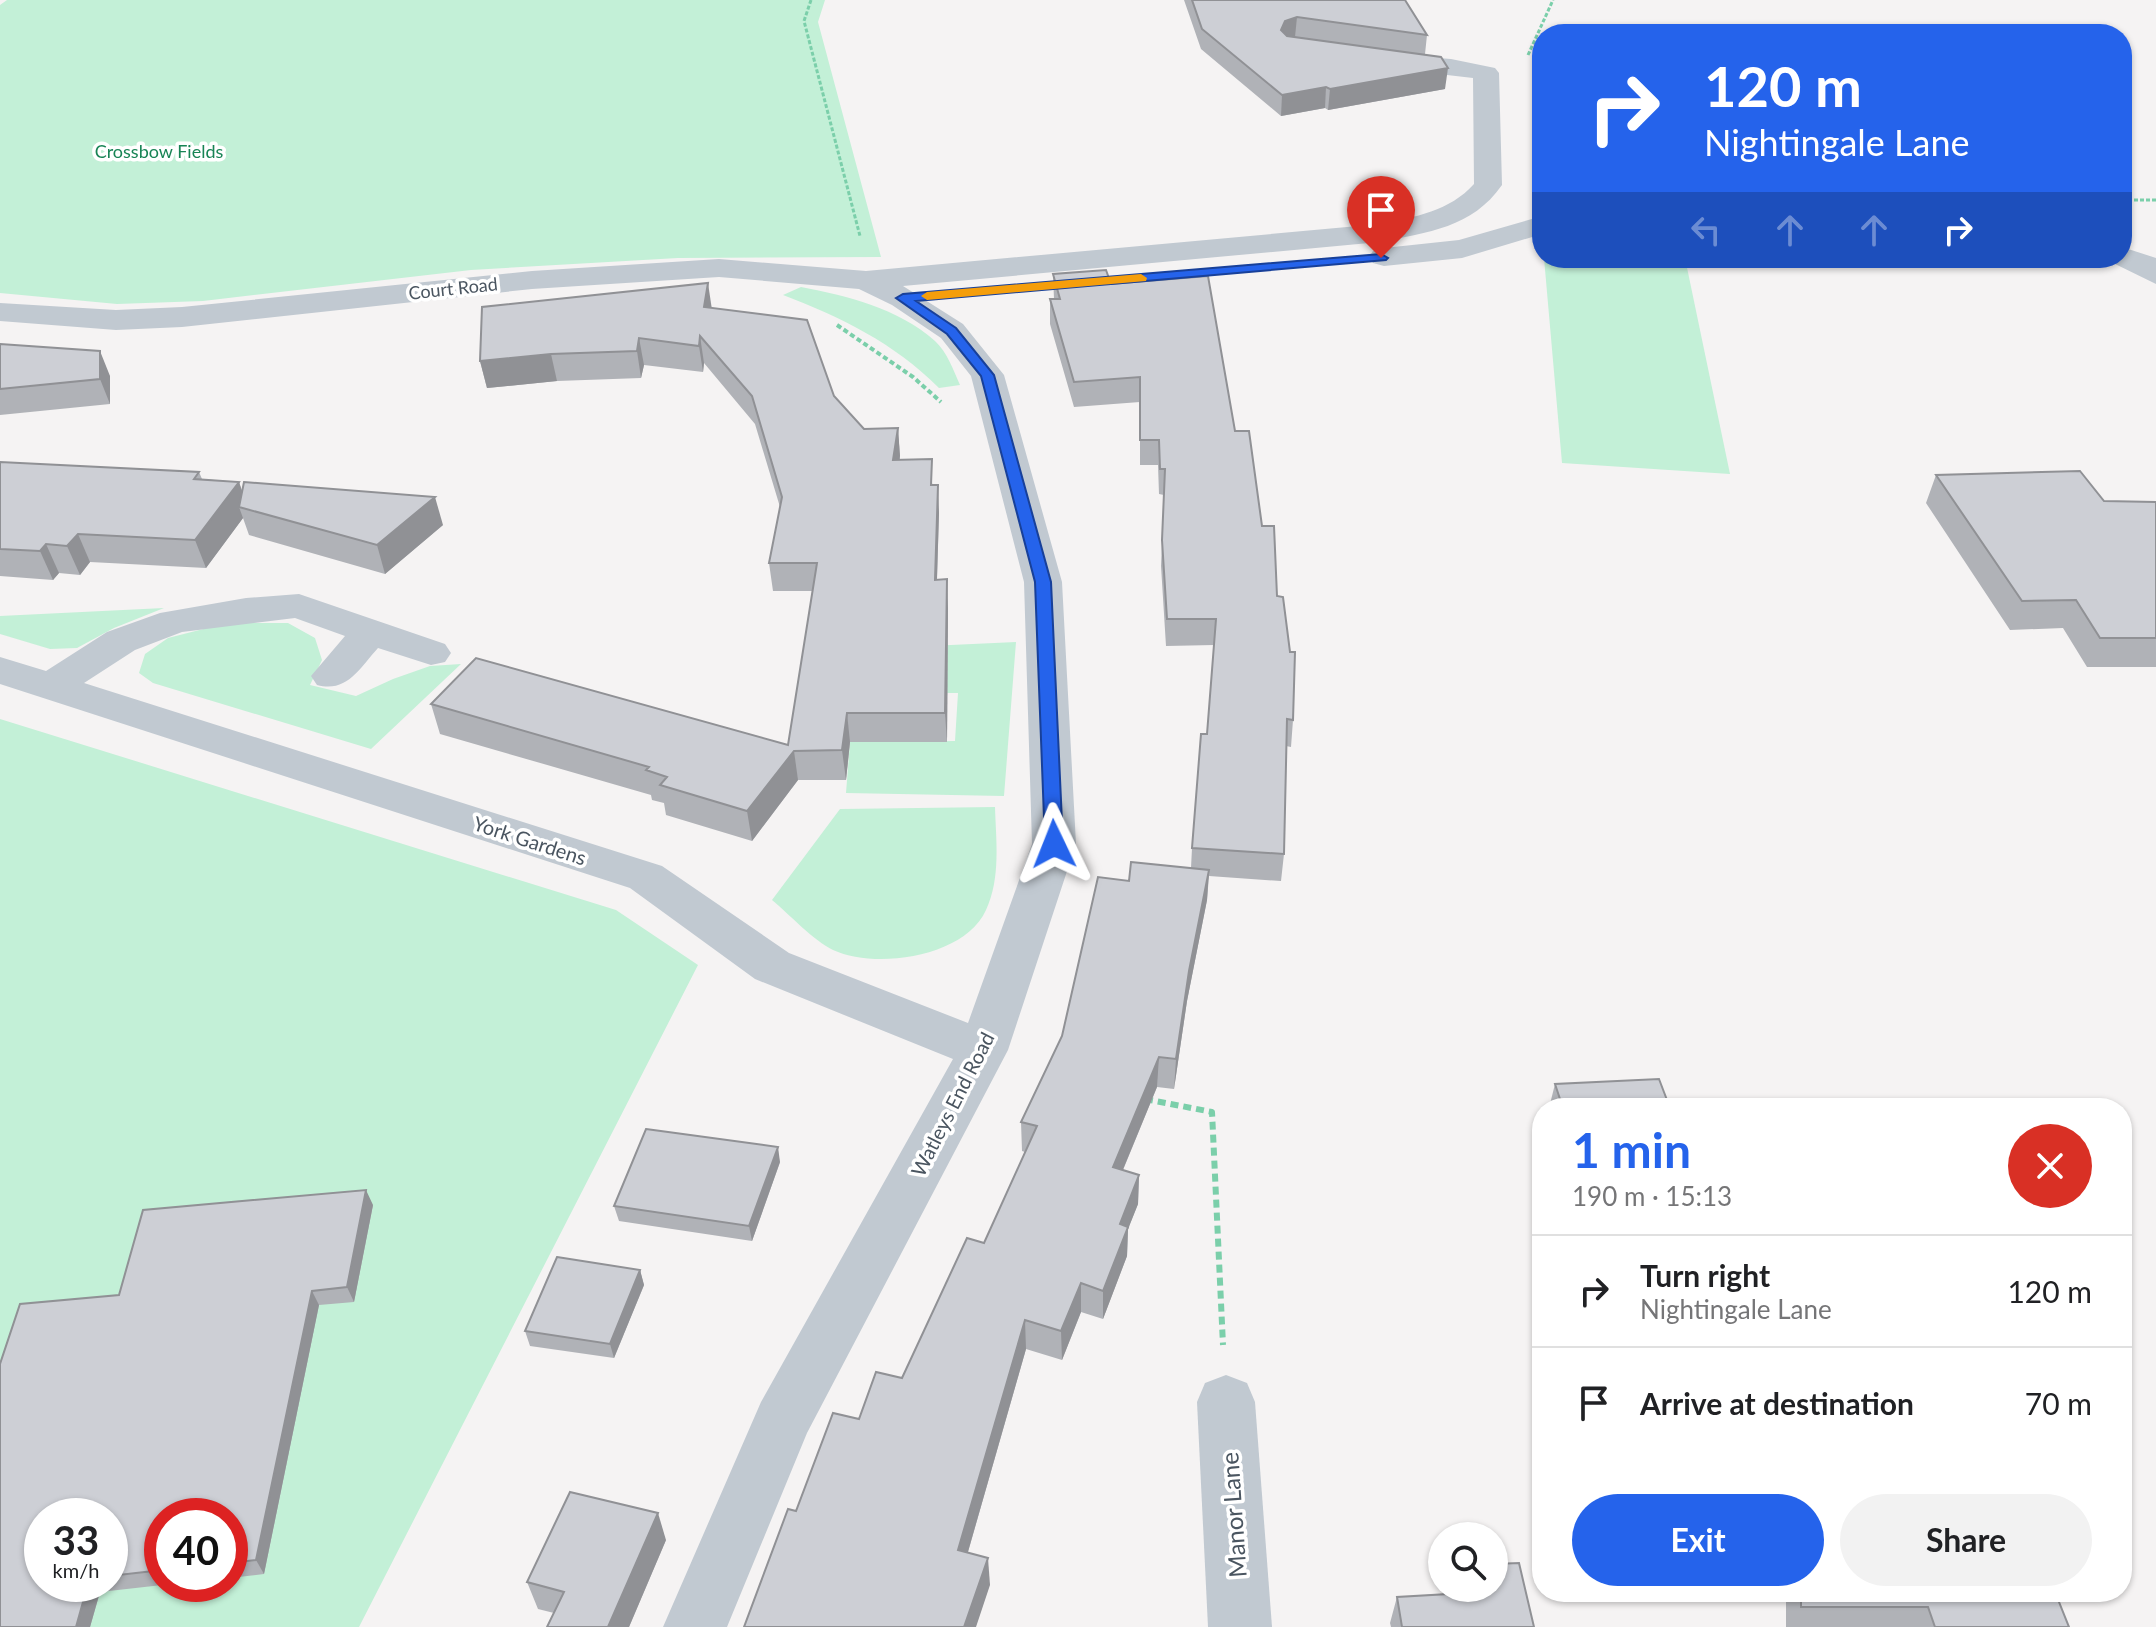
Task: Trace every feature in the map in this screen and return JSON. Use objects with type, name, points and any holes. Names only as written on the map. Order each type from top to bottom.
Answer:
[{"type":"street","points":[[884,289],[1380,233],[1432,222],[1471,205],[1488,185],[1486,73],[1359,59]]},
{"type":"street","points":[[884,289],[1381,258],[1462,249],[1532,228]]},
{"type":"street","points":[[2132,260],[2146,265],[2156,275]]},
{"type":"street","name":"Court Road","points":[[0,312],[116,320],[182,317],[532,280],[719,268],[777,271],[884,289]]},
{"type":"street","name":"Watleys End Road","points":[[695,1627],[782,1421],[983,1050],[1054,844],[1043,582],[987,375],[952,331],[884,289]]},
{"type":"street","points":[[51,686],[121,641],[174,621],[246,610],[299,606],[431,653]]},
{"type":"street","points":[[331,676],[371,631]]},
{"type":"street","name":"York Gardens","points":[[0,670],[646,877],[772,966],[983,1050]]},
{"type":"street","name":"Manor Lane","points":[[1226,1402],[1240,1627]]},
{"type":"path","points":[[811,0],[804,21],[866,257],[884,289]]},
{"type":"path","points":[[2132,200],[2156,200]]},
{"type":"path","points":[[834,323],[861,338],[913,377],[1012,466]]},
{"type":"path","points":[[1137,1098],[1212,1112],[1226,1402]]},
{"type":"green space","name":"Crossbow Fields","points":[[7,0],[825,0],[818,22],[881,257],[678,258],[471,270],[203,301],[117,304],[0,293],[0,5]]},
{"type":"green space","points":[[1545,268],[1687,268],[1730,474],[1562,463]]},
{"type":"green space","points":[[801,287],[854,299],[905,320],[939,345],[960,385],[939,388],[904,358],[866,333],[826,312],[783,295]]},
{"type":"green space","points":[[164,608],[114,628],[77,648],[50,649],[0,634],[0,616]]},
{"type":"green space","points":[[227,623],[288,623],[315,638],[322,660],[310,685],[356,696],[430,666],[461,664],[371,749],[153,683],[139,673],[145,654],[168,638]]},
{"type":"green space","points":[[1016,642],[1004,796],[846,793],[850,742],[955,741],[958,693],[858,693],[864,649]]},
{"type":"green space","points":[[0,719],[616,910],[698,965],[359,1627],[0,1627]]},
{"type":"green space","points":[[995,807],[996,872],[991,898],[975,926],[940,949],[895,959],[851,956],[833,950],[818,940],[772,900],[840,809]]},
{"type":"building","points":[[1192,0],[1405,0],[1427,35],[1297,17],[1285,21],[1281,30],[1287,36],[1441,57],[1448,68],[1282,95],[1202,29]]},
{"type":"building","points":[[1106,270],[1111,284],[1208,276],[1235,431],[1249,431],[1262,526],[1274,526],[1277,596],[1283,597],[1290,652],[1295,652],[1293,720],[1287,719],[1284,854],[1192,848],[1201,734],[1207,734],[1216,619],[1167,619],[1162,540],[1165,469],[1160,469],[1159,440],[1140,440],[1140,377],[1074,382],[1050,299],[1060,299],[1053,274]]},
{"type":"building","points":[[708,283],[704,307],[807,320],[834,396],[864,429],[898,428],[893,460],[932,459],[931,485],[938,485],[935,580],[947,579],[945,713],[847,713],[842,750],[794,751],[747,811],[660,785],[667,777],[646,770],[649,767],[431,704],[476,658],[788,745],[817,563],[769,563],[782,497],[752,396],[700,336],[699,346],[639,338],[637,351],[551,354],[480,361],[482,307]]},
{"type":"building","points":[[0,344],[100,351],[100,379],[0,389]]},
{"type":"building","points":[[0,462],[199,472],[194,479],[239,482],[195,540],[78,534],[67,546],[46,544],[40,551],[0,549]]},
{"type":"building","points":[[2080,471],[2104,501],[2156,502],[2156,638],[2100,638],[2076,600],[2022,601],[1936,475]]},
{"type":"building","points":[[244,482],[435,497],[377,545],[239,507]]},
{"type":"building","points":[[1131,862],[1209,870],[1176,1059],[1159,1057],[1113,1167],[1139,1175],[1120,1224],[1128,1227],[1103,1291],[1081,1283],[1061,1331],[1025,1320],[958,1550],[988,1558],[964,1627],[744,1627],[788,1509],[796,1511],[833,1413],[859,1419],[876,1372],[902,1378],[967,1238],[984,1243],[1037,1126],[1021,1122],[1062,1036],[1098,877],[1129,881]]},
{"type":"building","points":[[1659,1079],[1666,1098],[1560,1098],[1555,1084]]},
{"type":"building","points":[[646,1129],[778,1147],[749,1226],[614,1206]]},
{"type":"building","points":[[366,1190],[347,1287],[312,1291],[256,1560],[248,1561],[248,1498],[144,1498],[144,1572],[128,1574],[128,1498],[24,1498],[24,1602],[83,1602],[76,1627],[0,1627],[0,1364],[20,1304],[119,1295],[143,1210]]},
{"type":"building","points":[[557,1257],[640,1270],[610,1344],[525,1331]]},
{"type":"building","points":[[570,1492],[658,1513],[608,1627],[547,1627],[564,1592],[527,1582]]},
{"type":"building","points":[[1508,1563],[1519,1563],[1534,1627],[1402,1627],[1397,1597],[1428,1595],[1428,1602],[1508,1602]]},
{"type":"building","points":[[1801,1602],[2059,1602],[2069,1627],[1935,1627],[1928,1607],[1801,1607]]},
{"type":"slow traffic","points":[[927,296],[1141,278]]},
{"type":"route","points":[[1054,844],[1043,582],[987,375],[952,331],[903,298],[1381,258]]}]
